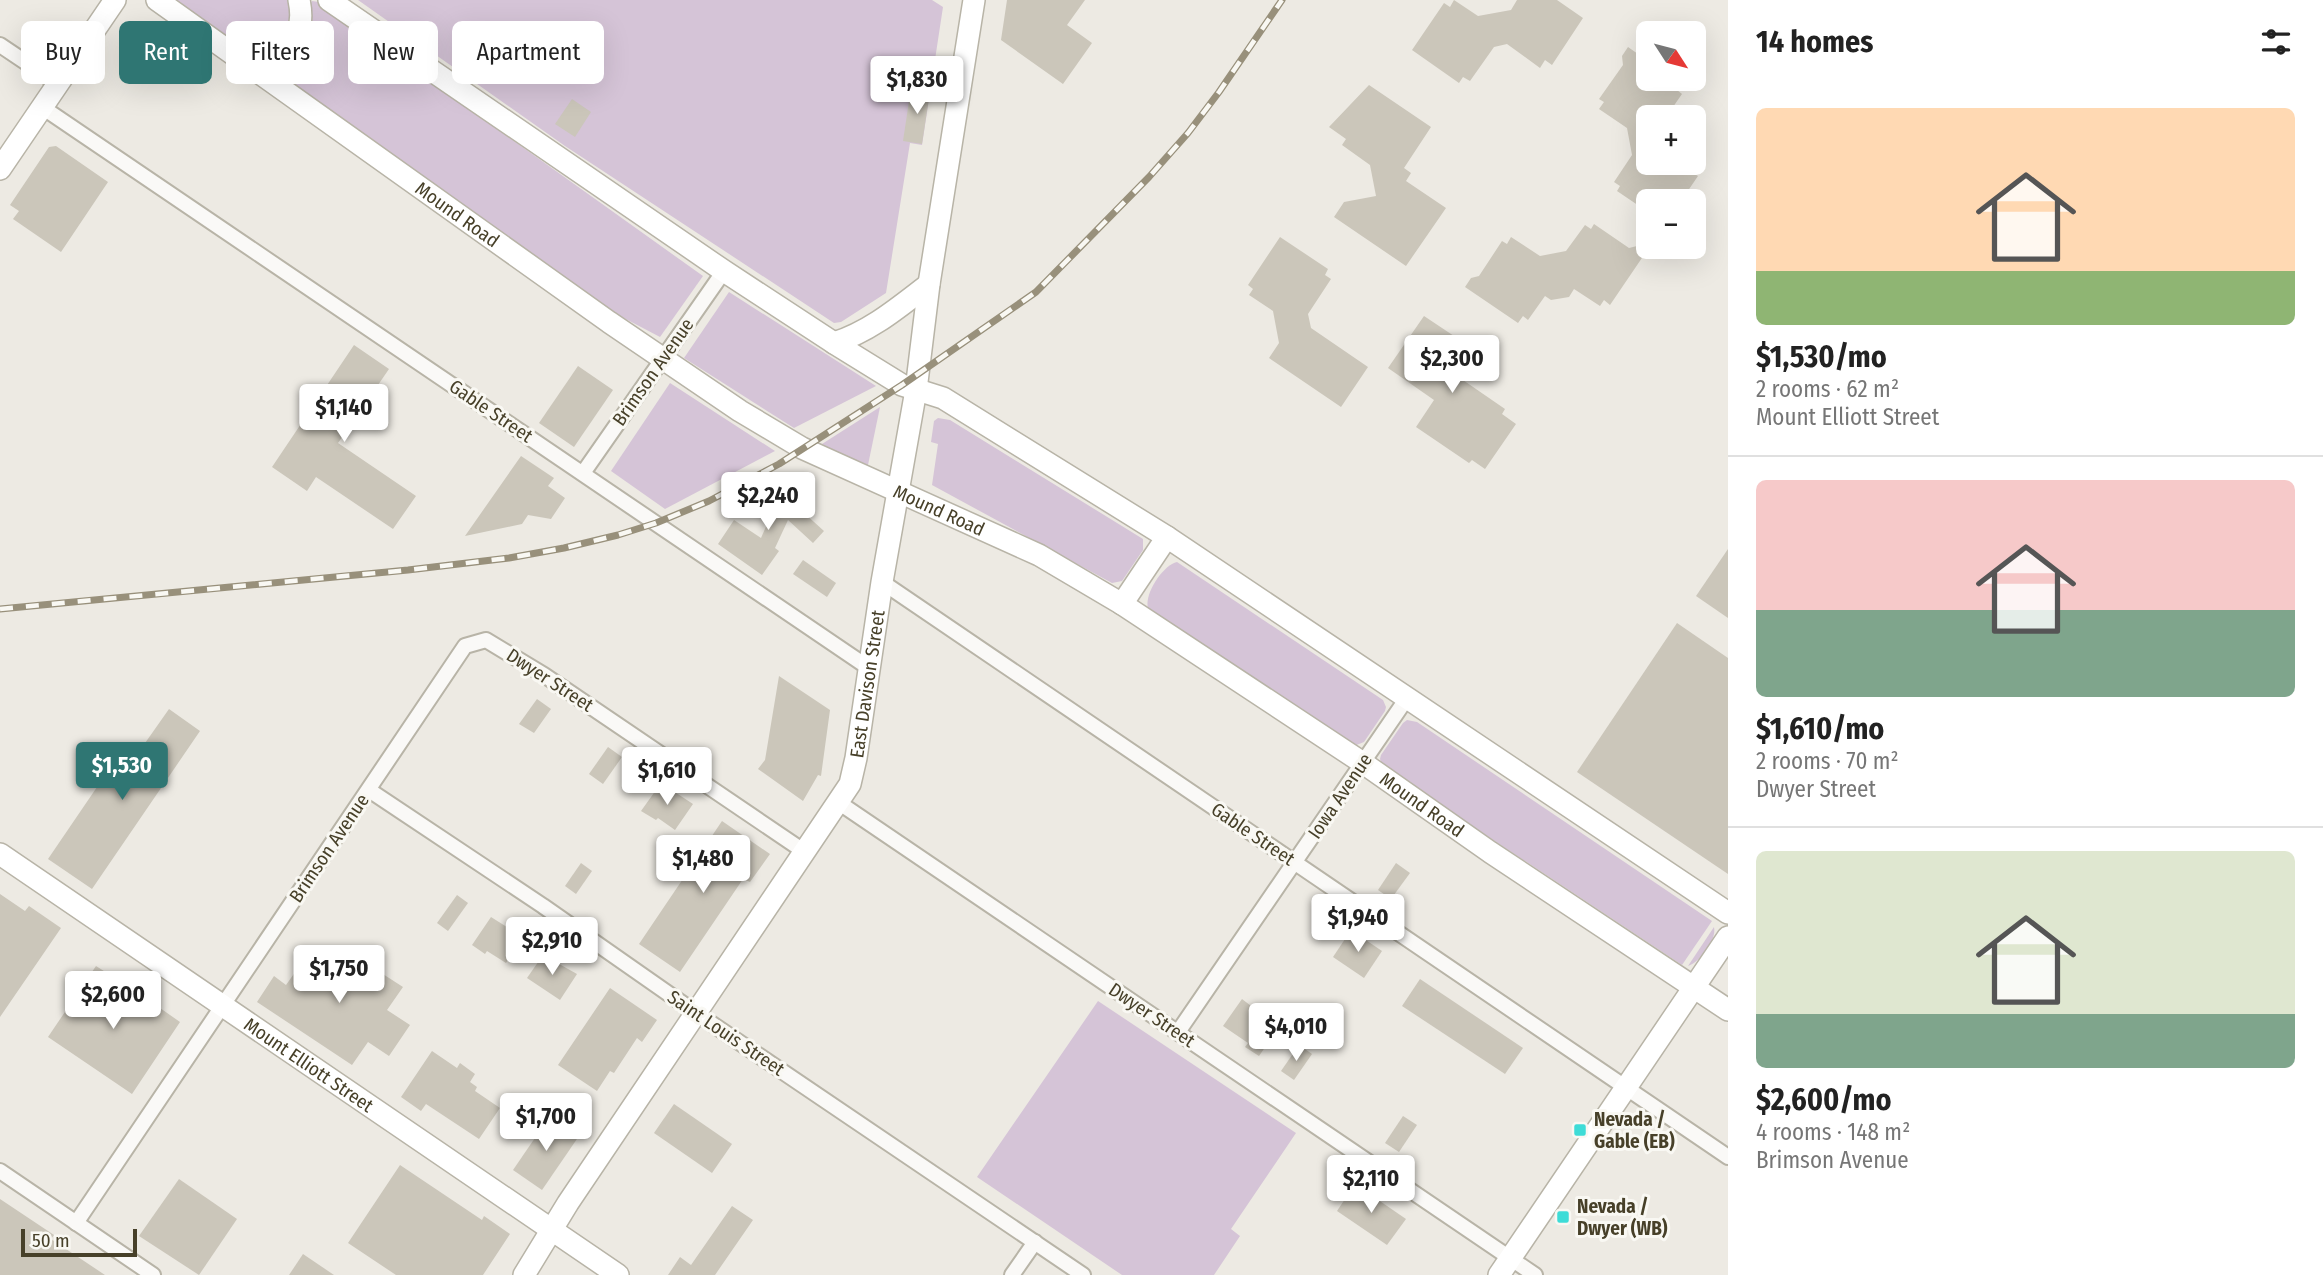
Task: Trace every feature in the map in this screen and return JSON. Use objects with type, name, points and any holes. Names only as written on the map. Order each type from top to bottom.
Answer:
[{"type":"main road","points":[[101,21],[115,0]]},
{"type":"main road","name":"Mound Road","points":[[158,0],[226,49]]},
{"type":"main road","points":[[299,0],[301,21]]},
{"type":"main road","points":[[329,0],[724,271],[834,343],[891,379],[943,398],[1167,537],[1728,913]]},
{"type":"main road","name":"East Davison Street","points":[[524,1275],[568,1203],[850,783],[916,390],[929,284],[974,0]]},
{"type":"main road","points":[[0,169],[58,84]]},
{"type":"main road","name":"Mound Road","points":[[275,84],[609,322],[740,411],[802,449],[1039,555],[1122,604],[1728,1010]]},
{"type":"main road","points":[[834,343],[865,331],[929,284]]},
{"type":"main road","points":[[1122,604],[1167,537]]},
{"type":"main road","name":"Mount Elliott Street","points":[[0,854],[618,1275]]},
{"type":"main road","points":[[1505,1267],[1728,937]]},
{"type":"street","points":[[0,44],[21,58]]},
{"type":"street","name":"Gable Street","points":[[42,107],[869,668]]},
{"type":"street","name":"Brimson Avenue","points":[[583,473],[724,271]]},
{"type":"street","name":"Gable Street","points":[[882,582],[1728,1157]]},
{"type":"street","name":"Dwyer Street","points":[[465,646],[486,640],[505,651],[805,852]]},
{"type":"street","name":"Brimson Avenue","points":[[76,1223],[465,646]]},
{"type":"street","name":"Iowa Avenue","points":[[1178,1032],[1407,698]]},
{"type":"street","name":"Saint Louis Street","points":[[369,790],[1083,1275]]},
{"type":"street","name":"Dwyer Street","points":[[838,802],[1178,1032],[1505,1267],[1535,1275]]},
{"type":"street","points":[[0,1171],[153,1275]]},
{"type":"street","points":[[1012,1275],[1035,1242]]},
{"type":"shaded area","points":[[171,0],[287,0],[290,11],[290,21],[226,21],[226,38],[212,29],[212,21],[201,21]]},
{"type":"shaded area","points":[[358,0],[932,0],[943,7],[922,145],[910,143],[886,293],[841,322],[834,323],[565,146],[477,84],[604,84],[604,21],[452,21],[452,66],[438,56],[438,21],[388,21]]},
{"type":"shaded area","points":[[312,1],[319,2],[348,23],[348,84],[434,84],[703,276],[660,337],[599,305],[292,84],[334,84],[334,21],[300,21]]},
{"type":"shaded area","points":[[729,292],[876,386],[794,428],[684,358]]},
{"type":"shaded area","points":[[670,383],[775,451],[665,509],[611,471]]},
{"type":"shaded area","points":[[880,407],[868,465],[862,465],[822,444]]},
{"type":"shaded area","points":[[938,418],[950,420],[1143,539],[1143,550],[1122,581],[1112,583],[932,485],[938,444],[931,442],[934,421]]},
{"type":"shaded area","points":[[1177,562],[1383,700],[1385,711],[1364,742],[1354,746],[1148,608],[1149,595],[1156,581],[1166,568]]},
{"type":"shaded area","points":[[1407,720],[1417,722],[1712,921],[1682,965],[1383,767],[1381,755]]},
{"type":"shaded area","points":[[1714,927],[1713,938],[1707,950],[1688,966]]},
{"type":"shaded area","points":[[1098,1001],[1296,1133],[1231,1229],[1240,1236],[1214,1275],[1122,1275],[977,1177]]},
{"type":"building","points":[[1007,0],[1085,0],[1067,25],[1092,43],[1063,84],[1001,40]]},
{"type":"building","points":[[1454,0],[1478,16],[1511,10],[1517,0],[1557,0],[1583,18],[1552,65],[1545,60],[1540,68],[1507,44],[1494,47],[1470,81],[1463,77],[1459,83],[1412,50],[1444,3],[1450,7]]},
{"type":"building","points":[[1628,47],[1636,53],[1636,91],[1678,91],[1682,94],[1674,105],[1636,105],[1636,175],[1698,176],[1689,189],[1636,189],[1636,204],[1617,191],[1620,186],[1614,182],[1632,155],[1627,128],[1599,109],[1604,102],[1599,99],[1623,65],[1622,56]]},
{"type":"building","points":[[1369,85],[1431,127],[1404,168],[1411,173],[1406,181],[1446,208],[1406,266],[1334,217],[1344,202],[1376,196],[1370,165],[1342,145],[1346,139],[1329,127]]},
{"type":"building","points":[[911,88],[930,91],[922,144],[903,141]]},
{"type":"building","points":[[572,99],[591,112],[575,137],[555,124]]},
{"type":"building","points":[[56,146],[108,182],[61,252],[13,219],[19,211],[10,205],[49,147]]},
{"type":"building","points":[[1594,224],[1629,248],[1636,246],[1636,259],[1641,259],[1610,305],[1604,300],[1600,306],[1574,289],[1569,297],[1551,300],[1545,296],[1528,320],[1523,316],[1518,323],[1465,287],[1471,278],[1479,276],[1502,241],[1507,244],[1511,237],[1540,256],[1566,251],[1585,225],[1591,229]]},
{"type":"building","points":[[1280,237],[1328,269],[1325,275],[1331,279],[1308,314],[1311,328],[1368,367],[1341,407],[1269,358],[1279,343],[1273,311],[1249,295],[1253,289],[1248,285]]},
{"type":"building","points":[[1424,316],[1478,352],[1460,378],[1505,409],[1502,414],[1516,424],[1485,469],[1472,460],[1469,463],[1416,427],[1434,400],[1388,368]]},
{"type":"building","points":[[354,345],[389,369],[338,443],[416,496],[393,529],[316,477],[307,491],[272,467]]},
{"type":"building","points":[[578,366],[613,390],[574,447],[539,423]]},
{"type":"building","points":[[521,456],[554,478],[548,486],[565,498],[551,519],[528,515],[522,524],[465,536]]},
{"type":"building","points":[[772,484],[824,531],[813,543],[788,520],[775,548],[779,551],[762,575],[718,544],[734,520],[761,538],[774,508],[761,496]]},
{"type":"building","points":[[1728,549],[1728,618],[1696,596]]},
{"type":"building","points":[[803,560],[836,583],[827,597],[793,574]]},
{"type":"building","points":[[1677,623],[1728,658],[1728,874],[1577,772]]},
{"type":"building","points":[[779,676],[830,710],[821,776],[818,775],[803,801],[758,769],[765,760]]},
{"type":"building","points":[[537,699],[551,709],[534,733],[519,724]]},
{"type":"building","points":[[169,709],[200,731],[92,889],[48,859],[112,765],[124,773]]},
{"type":"building","points":[[608,747],[622,757],[603,784],[589,774]]},
{"type":"building","points":[[661,783],[693,804],[675,830],[658,818],[656,820],[641,811]]},
{"type":"building","points":[[722,821],[770,854],[750,882],[743,879],[680,972],[639,944]]},
{"type":"building","points":[[581,863],[592,871],[576,894],[565,886]]},
{"type":"building","points":[[1396,863],[1410,873],[1391,899],[1378,890]]},
{"type":"building","points":[[0,894],[25,911],[29,906],[61,928],[0,1017]]},
{"type":"building","points":[[457,895],[468,903],[448,931],[437,923]]},
{"type":"building","points":[[491,917],[523,937],[506,963],[472,945]]},
{"type":"building","points":[[1351,930],[1382,951],[1364,978],[1333,957]]},
{"type":"building","points":[[341,947],[403,987],[387,1010],[410,1025],[389,1056],[368,1042],[352,1065],[257,1002],[274,976],[286,985],[303,961],[311,966],[318,956],[329,964]]},
{"type":"building","points":[[543,955],[577,974],[560,1000],[527,978]]},
{"type":"building","points":[[96,966],[118,980],[118,986],[157,1012],[160,1008],[180,1022],[132,1094],[48,1037]]},
{"type":"building","points":[[1420,979],[1523,1048],[1505,1074],[1402,1006]]},
{"type":"building","points":[[610,988],[657,1020],[642,1042],[637,1038],[614,1073],[610,1071],[597,1091],[558,1065]]},
{"type":"building","points":[[1242,999],[1255,1009],[1252,1013],[1277,1030],[1259,1056],[1245,1047],[1248,1043],[1223,1026]]},
{"type":"building","points":[[1299,1045],[1312,1054],[1294,1080],[1281,1071]]},
{"type":"building","points":[[432,1051],[457,1068],[460,1063],[475,1074],[470,1082],[477,1087],[475,1091],[500,1108],[479,1139],[426,1104],[421,1111],[401,1097]]},
{"type":"building","points":[[674,1104],[732,1144],[712,1173],[654,1133]]},
{"type":"building","points":[[550,1116],[579,1136],[542,1190],[513,1170]]},
{"type":"building","points":[[1403,1116],[1417,1125],[1399,1152],[1385,1143]]},
{"type":"building","points":[[400,1165],[482,1220],[484,1216],[510,1234],[483,1275],[396,1275],[348,1243]]},
{"type":"building","points":[[179,1179],[237,1219],[199,1275],[139,1236]]},
{"type":"building","points":[[1355,1184],[1406,1219],[1387,1245],[1337,1211]]},
{"type":"building","points":[[0,1199],[54,1235],[51,1239],[105,1275],[0,1275]]},
{"type":"building","points":[[732,1206],[753,1220],[715,1275],[668,1275],[680,1257],[691,1265]]},
{"type":"building","points":[[303,1254],[334,1275],[289,1275]]},
{"type":"railway","points":[[0,609],[509,558],[618,535],[709,501],[779,464],[902,385],[1036,292],[1149,177],[1188,133],[1282,0]]},
{"type":"place","name":"Nevada / Gable (EB)","points":[[1580,1130]]},
{"type":"place","name":"Nevada / Dwyer (WB)","points":[[1563,1217]]}]
